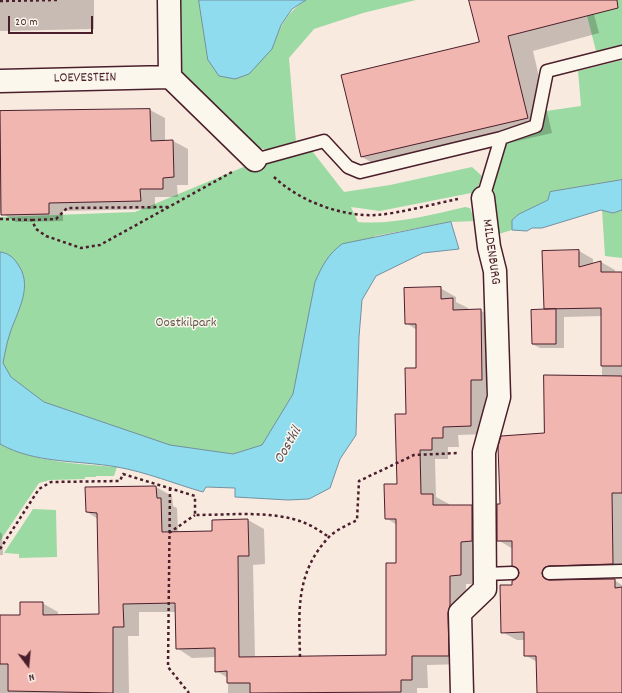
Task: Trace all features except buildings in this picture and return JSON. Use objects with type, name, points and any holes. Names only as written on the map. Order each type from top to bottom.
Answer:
[{"type":"street","points":[[168,0],[170,76],[255,160]]},
{"type":"street","name":"LOEVESTEIN","points":[[0,81],[170,76]]},
{"type":"street","name":"MILDENBURG","points":[[462,693],[460,613],[485,589],[484,452],[499,397],[495,271],[488,246],[482,198]]},
{"type":"lane","points":[[255,160],[324,141],[348,167],[360,172],[501,138],[536,126],[546,71],[622,52]]},
{"type":"lane","points":[[482,198],[501,138]]},
{"type":"lane","points":[[549,572],[622,571]]},
{"type":"lane","points":[[485,574],[512,573]]},
{"type":"path","points":[[0,1],[58,0]]},
{"type":"path","points":[[32,220],[36,229],[46,236],[81,248],[100,245],[255,160],[281,185],[321,206],[353,213],[377,215],[466,197],[482,198]]},
{"type":"path","points":[[0,220],[56,219],[67,208],[170,207]]},
{"type":"path","points":[[300,656],[299,607],[303,581],[315,557],[329,537],[357,520],[358,483],[360,479],[414,455],[484,452]]},
{"type":"path","points":[[0,549],[39,489],[51,482],[120,481],[123,474],[195,496],[195,515]]},
{"type":"path","points":[[170,488],[168,668],[190,693]]},
{"type":"path","points":[[169,534],[195,515],[270,516],[288,518],[306,523],[329,537]]},
{"type":"green space","points":[[177,0],[199,0],[208,60],[271,49],[284,21],[293,10],[306,0],[416,0],[363,13],[314,29],[289,58],[296,142],[269,150],[259,148],[181,80],[177,66]]},
{"type":"green space","points":[[583,0],[622,0],[622,45],[596,51]]},
{"type":"green space","points":[[622,60],[622,180],[550,192],[548,200],[519,214],[512,220],[512,230],[492,236],[487,195],[502,144],[543,130],[546,111],[581,106],[578,71]]},
{"type":"green space","name":"Oostkilpark","points":[[309,147],[344,192],[390,185],[472,167],[482,176],[476,192],[380,211],[351,207],[358,222],[371,223],[398,221],[465,207],[470,208],[475,221],[451,222],[375,236],[295,397],[263,448],[233,454],[170,447],[34,402],[0,379],[0,217],[135,212],[258,161]]},
{"type":"green space","points":[[602,210],[613,213],[622,210],[622,258],[605,256]]},
{"type":"green space","points":[[0,444],[27,455],[57,461],[117,467],[114,476],[50,480],[39,483],[0,541]]},
{"type":"green space","points":[[33,509],[56,510],[57,557],[19,558],[19,554],[4,553]]},
{"type":"water","points":[[199,0],[306,0],[292,9],[281,25],[272,49],[249,74],[235,79],[219,76],[208,60]]},
{"type":"water","points":[[622,180],[622,210],[613,213],[601,210],[542,228],[532,228],[527,231],[512,230],[512,220],[519,214],[548,200],[550,192]]},
{"type":"water","name":"Oostkil","points":[[451,222],[459,249],[423,253],[376,276],[362,300],[359,337],[356,435],[340,459],[330,488],[309,499],[288,500],[235,497],[235,488],[206,487],[203,492],[128,469],[43,458],[28,455],[0,444],[0,252],[8,254],[14,259],[22,271],[24,280],[23,298],[9,336],[3,363],[11,377],[44,402],[170,445],[233,454],[262,445],[293,394],[315,282],[329,256],[342,244]]}]
